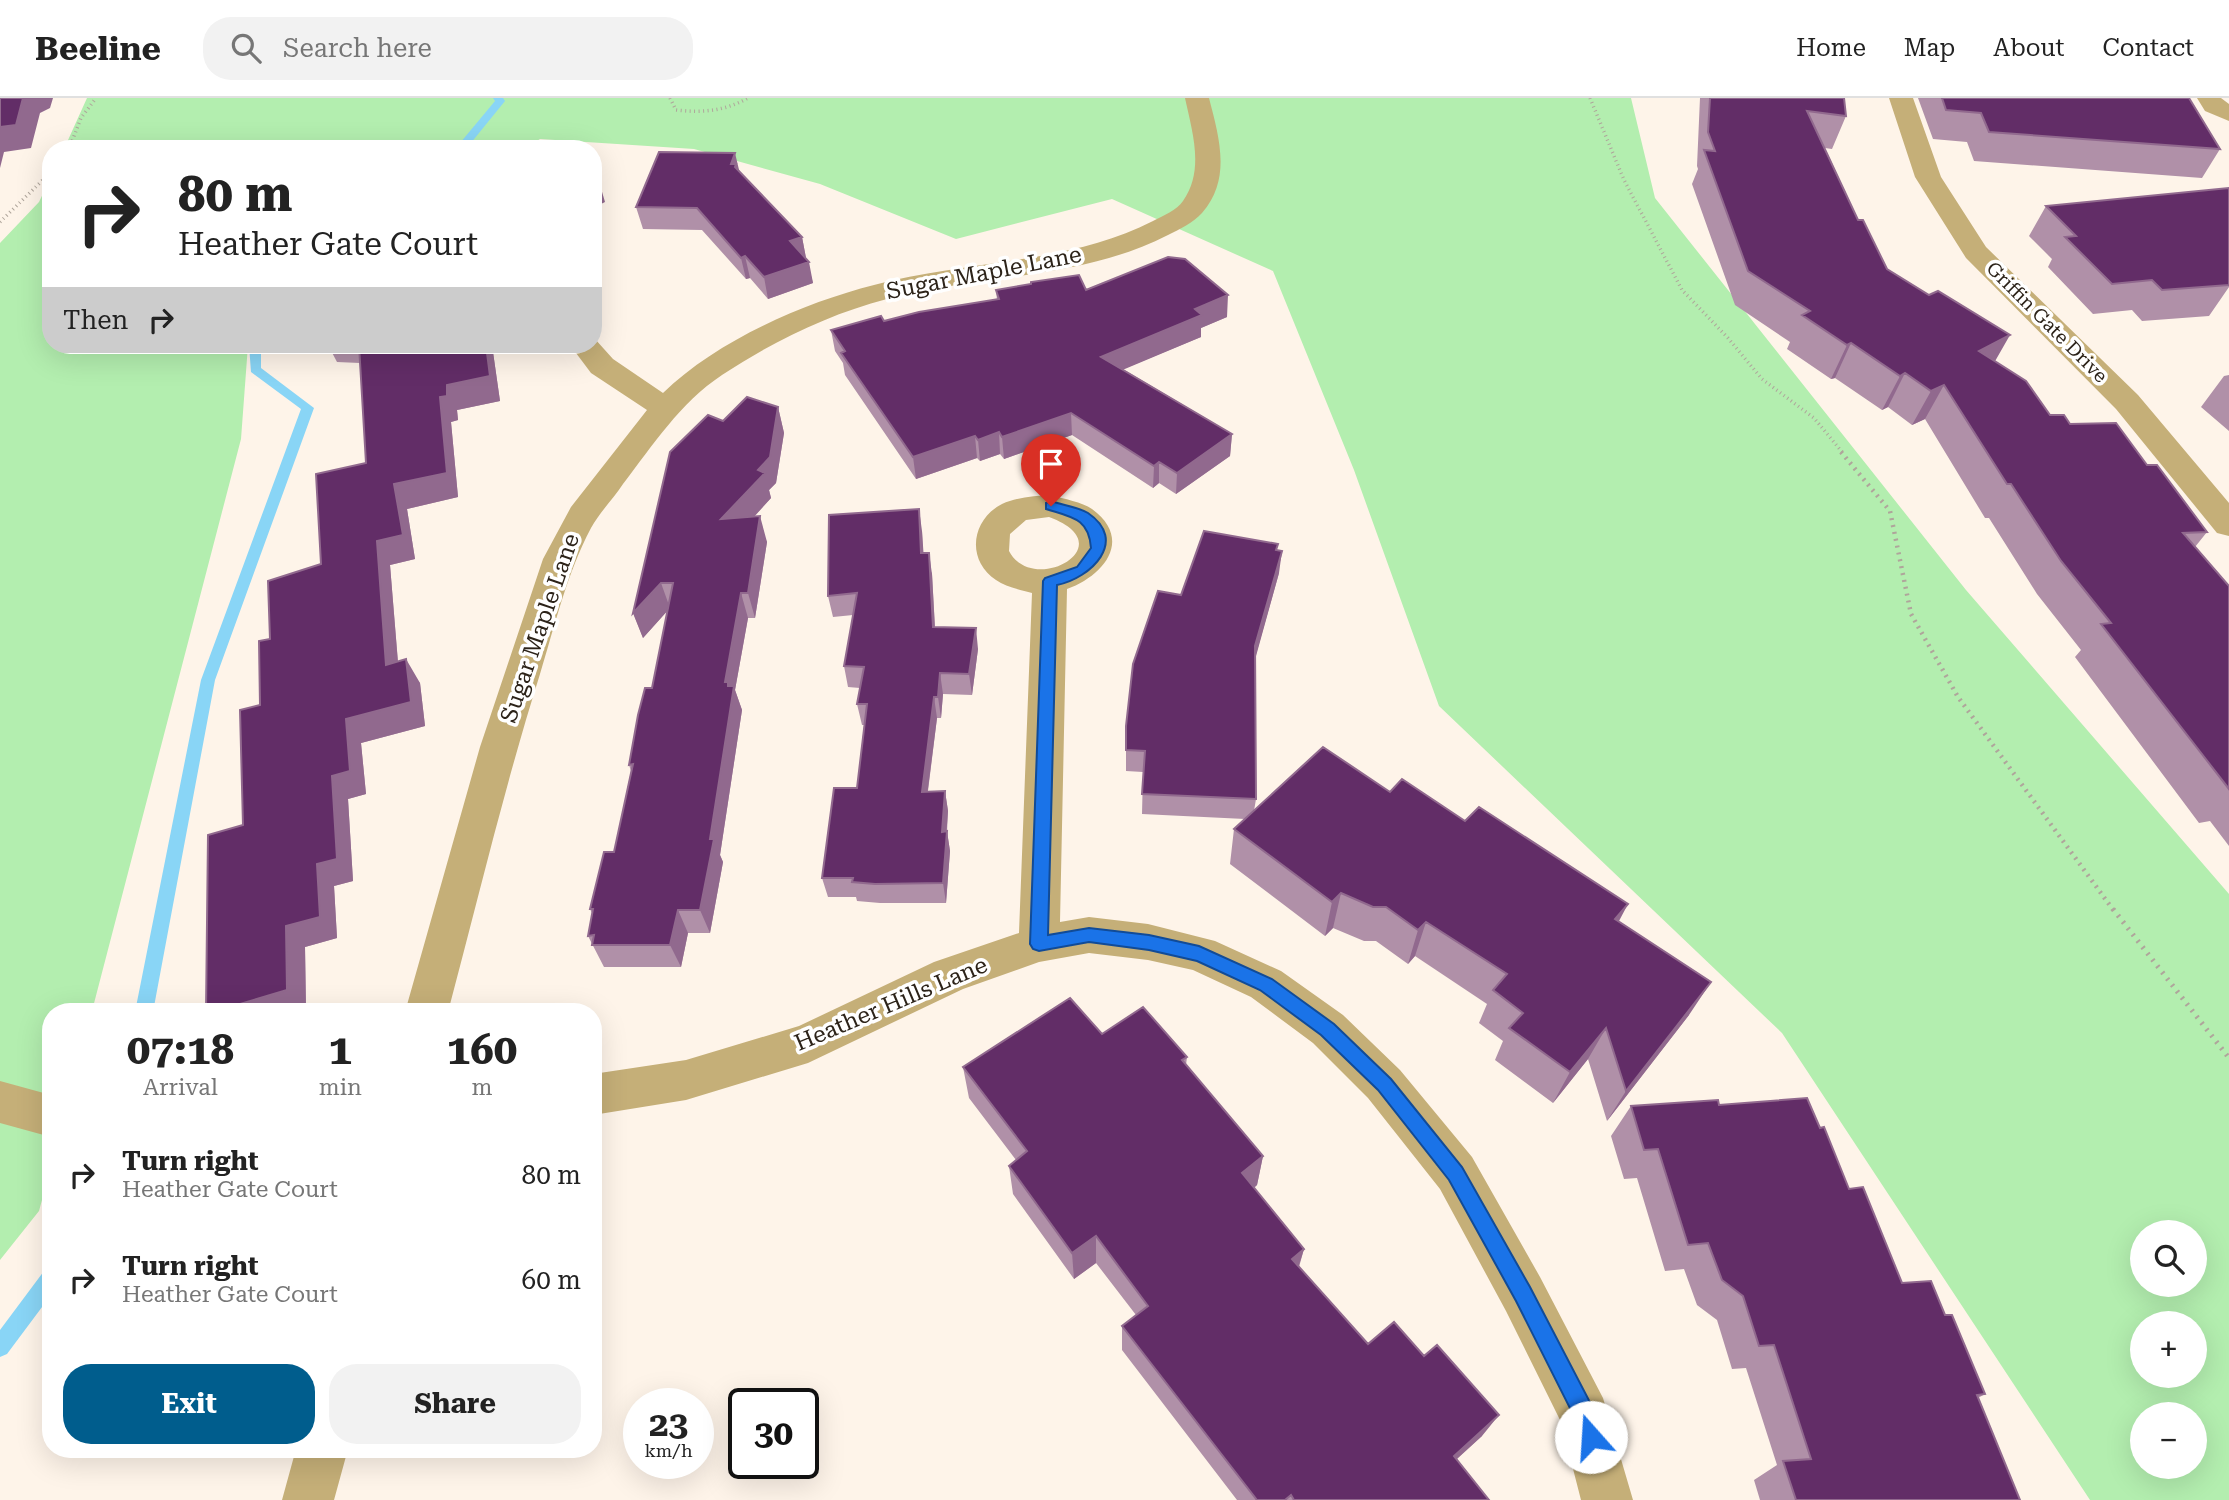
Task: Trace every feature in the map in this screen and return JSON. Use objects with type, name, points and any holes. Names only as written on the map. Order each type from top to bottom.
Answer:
[{"type":"street","name":"Sugar Maple Lane","points":[[428,1003],[512,702],[547,595],[576,526],[664,407],[707,372],[741,351],[832,307],[881,292],[944,278],[1033,265],[1123,246],[1157,232],[1190,211],[1207,184],[1210,152],[1197,98]]},
{"type":"street","name":"Griffin Gate Drive","points":[[1901,98],[1928,177],[1976,252],[2127,402],[2229,525]]},
{"type":"street","points":[[592,354],[602,366],[664,407]]},
{"type":"street","points":[[1039,944],[1050,581]]},
{"type":"street","name":"Heather Hills Lane","points":[[602,1094],[686,1080],[807,1043],[949,975],[1039,944],[1089,935],[1149,942],[1199,954],[1266,985],[1328,1029],[1384,1084],[1456,1173],[1523,1294],[1585,1416],[1606,1500]]},
{"type":"street","points":[[0,1102],[42,1113]]},
{"type":"street","points":[[308,1500],[320,1458]]},
{"type":"path","points":[[72,140],[81,118],[96,98]]},
{"type":"path","points":[[670,98],[676,110],[695,113],[718,110],[748,98]]},
{"type":"path","points":[[1590,98],[1624,180],[1682,290],[1728,338],[1762,379],[1814,418],[1890,511],[1911,614],[1958,696],[2093,884],[2229,1058]]},
{"type":"path","points":[[0,222],[42,181]]},
{"type":"green space","points":[[87,98],[1631,98],[1655,198],[1966,590],[2229,894],[2229,1500],[2090,1500],[1782,1033],[1439,706],[1354,470],[1273,271],[1112,199],[956,239],[820,184],[694,149],[602,143],[602,140],[68,140]]},
{"type":"green space","points":[[42,196],[42,354],[247,354],[241,439],[94,1003],[42,1003],[42,1200],[39,1211],[0,1260],[0,243]]},
{"type":"building","points":[[0,98],[23,98],[16,125],[0,127]]},
{"type":"building","points":[[1710,98],[1844,98],[1846,116],[1807,111],[1858,220],[1863,220],[1887,269],[1929,295],[1938,291],[2010,335],[1979,351],[2026,381],[2050,415],[2064,415],[2070,424],[2116,423],[2147,465],[2157,465],[2207,532],[2183,533],[2229,586],[2229,789],[2101,624],[2111,623],[2061,561],[2011,484],[2007,484],[1944,385],[1931,391],[1905,373],[1900,376],[1851,343],[1847,345],[1802,315],[1810,311],[1748,271],[1704,150],[1715,151],[1708,132]]},
{"type":"building","points":[[1942,98],[2189,98],[2220,149],[1989,132],[1981,113],[1946,110]]},
{"type":"building","points":[[659,152],[735,153],[731,164],[736,164],[735,167],[802,237],[790,241],[809,262],[764,277],[745,256],[741,258],[697,208],[636,207]]},
{"type":"building","points":[[2229,188],[2229,285],[2162,290],[2152,280],[2112,284],[2065,237],[2076,236],[2046,206]]},
{"type":"building","points":[[1168,257],[1185,259],[1228,295],[1195,309],[1202,315],[1101,357],[1232,434],[1177,473],[1159,462],[1154,466],[1071,413],[1002,437],[999,432],[978,440],[975,436],[913,457],[841,353],[845,351],[831,330],[881,316],[884,321],[919,312],[999,299],[996,290],[1031,282],[1079,275],[1086,290]]},
{"type":"building","points":[[360,354],[487,354],[490,376],[447,385],[447,396],[440,397],[447,473],[394,484],[403,535],[377,541],[386,665],[406,659],[411,702],[346,719],[350,771],[332,776],[337,859],[317,864],[320,917],[286,926],[287,990],[243,1003],[206,1003],[208,835],[243,825],[240,710],[260,705],[259,641],[270,639],[268,581],[321,564],[316,474],[366,463]]},
{"type":"building","points":[[747,397],[778,407],[770,457],[758,470],[765,473],[721,519],[760,516],[748,593],[741,593],[725,682],[728,682],[728,686],[734,686],[710,839],[714,839],[700,910],[678,910],[670,945],[592,945],[594,935],[588,936],[593,909],[590,909],[604,852],[614,852],[633,764],[629,765],[638,715],[645,688],[652,688],[673,583],[661,583],[633,613],[670,452],[708,415],[723,421]]},
{"type":"building","points":[[919,509],[921,553],[929,553],[933,627],[976,628],[969,674],[940,673],[938,697],[934,697],[922,792],[945,791],[942,832],[947,831],[943,883],[875,884],[852,882],[853,878],[822,878],[834,788],[857,788],[867,704],[857,704],[864,667],[844,666],[857,593],[828,596],[829,515]]},
{"type":"building","points":[[1204,531],[1278,544],[1276,550],[1282,551],[1255,646],[1256,799],[1142,794],[1145,751],[1126,750],[1133,664],[1158,591],[1181,595]]},
{"type":"building","points":[[1323,747],[1390,792],[1402,779],[1465,821],[1479,807],[1628,904],[1615,919],[1711,982],[1626,1091],[1606,1028],[1570,1072],[1509,1028],[1523,1013],[1493,990],[1507,974],[1426,922],[1418,930],[1386,907],[1373,907],[1341,893],[1332,902],[1234,829]]},
{"type":"building","points":[[1070,998],[1102,1034],[1143,1007],[1187,1057],[1182,1060],[1263,1156],[1242,1173],[1304,1249],[1292,1259],[1368,1344],[1394,1322],[1424,1356],[1437,1345],[1499,1415],[1454,1456],[1489,1500],[1294,1500],[1291,1495],[1285,1500],[1257,1500],[1122,1326],[1148,1306],[1096,1236],[1072,1253],[1009,1166],[1027,1151],[963,1067]]},
{"type":"building","points":[[1807,1098],[1820,1128],[1824,1127],[1849,1189],[1863,1187],[1902,1283],[1931,1281],[1945,1315],[1952,1315],[1985,1394],[1977,1395],[2020,1500],[1796,1500],[1783,1461],[1811,1459],[1774,1345],[1759,1346],[1743,1296],[1722,1280],[1708,1243],[1688,1245],[1658,1149],[1644,1150],[1631,1106],[1718,1100],[1719,1105]]},
{"type":"waterway","points":[[468,140],[500,101],[498,98]]},
{"type":"waterway","points":[[146,1003],[208,680],[308,408],[255,369],[255,354]]},
{"type":"waterway","points":[[0,1347],[42,1290]]},
{"type":"route","points":[[1051,506],[1082,516],[1092,525],[1098,548],[1092,560],[1082,570],[1067,578],[1050,581],[1039,944],[1089,935],[1149,942],[1199,954],[1266,985],[1328,1029],[1384,1084],[1456,1173],[1523,1294],[1585,1416],[1591,1437]]}]
